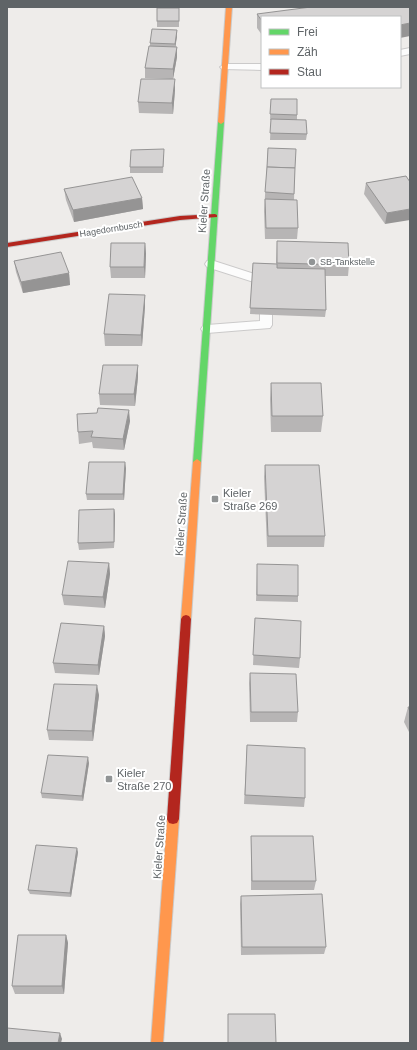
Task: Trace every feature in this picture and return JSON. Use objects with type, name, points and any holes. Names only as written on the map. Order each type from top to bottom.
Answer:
[{"type":"main road","name":"Kieler Straße","points":[[157,1043],[229,7]]},
{"type":"main road","name":"Hagedornbusch","points":[[7,245],[180,218],[215,216]]},
{"type":"lane","points":[[225,67],[261,67]]},
{"type":"lane","points":[[206,329],[266,325],[266,282],[211,264]]},
{"type":"building","points":[[311,7],[410,7],[410,23],[401,25],[401,16],[261,16],[261,20],[257,14]]},
{"type":"building","points":[[157,8],[179,8],[179,21],[157,21]]},
{"type":"building","points":[[152,29],[177,30],[175,44],[150,43]]},
{"type":"building","points":[[149,46],[177,47],[173,69],[145,68]]},
{"type":"building","points":[[141,79],[175,79],[172,103],[138,102]]},
{"type":"building","points":[[271,99],[297,99],[297,115],[270,114]]},
{"type":"building","points":[[271,119],[306,120],[307,134],[270,133]]},
{"type":"building","points":[[268,148],[296,149],[295,168],[267,167]]},
{"type":"building","points":[[164,149],[163,167],[130,167],[131,150]]},
{"type":"building","points":[[267,167],[295,168],[294,194],[265,192]]},
{"type":"building","points":[[406,176],[410,182],[410,209],[387,213],[366,183]]},
{"type":"building","points":[[132,177],[142,198],[73,210],[64,189]]},
{"type":"building","points":[[265,199],[297,200],[298,228],[266,228]]},
{"type":"building","points":[[277,241],[348,243],[349,265],[277,263]]},
{"type":"building","points":[[111,243],[145,243],[144,267],[110,267]]},
{"type":"building","points":[[61,252],[69,273],[21,282],[14,261]]},
{"type":"building","points":[[253,263],[277,264],[277,268],[325,269],[326,310],[250,308]]},
{"type":"building","points":[[109,294],[145,295],[141,335],[104,334]]},
{"type":"building","points":[[103,365],[138,365],[134,394],[99,394]]},
{"type":"building","points":[[271,383],[321,383],[323,416],[272,416]]},
{"type":"building","points":[[98,408],[129,410],[123,439],[91,437],[93,431],[78,432],[77,414],[97,413]]},
{"type":"building","points":[[89,462],[125,462],[123,494],[86,494]]},
{"type":"building","points":[[265,465],[319,465],[325,536],[268,536]]},
{"type":"building","points":[[114,509],[114,542],[78,543],[79,510]]},
{"type":"building","points":[[68,561],[109,563],[103,597],[62,595]]},
{"type":"building","points":[[257,564],[298,565],[298,596],[257,595]]},
{"type":"building","points":[[255,618],[301,621],[300,658],[253,655]]},
{"type":"building","points":[[61,623],[104,626],[98,665],[53,663]]},
{"type":"building","points":[[250,673],[296,674],[298,712],[251,712]]},
{"type":"building","points":[[54,684],[97,685],[92,731],[47,730]]},
{"type":"building","points":[[247,745],[305,748],[305,798],[245,795]]},
{"type":"building","points":[[48,755],[88,757],[82,796],[41,793]]},
{"type":"building","points":[[251,836],[313,836],[316,881],[252,881]]},
{"type":"building","points":[[36,845],[77,848],[70,893],[28,890]]},
{"type":"building","points":[[322,894],[326,947],[242,947],[241,896]]},
{"type":"building","points":[[18,935],[66,935],[62,986],[12,986]]},
{"type":"building","points":[[228,1014],[275,1014],[276,1043],[228,1043]]},
{"type":"building","points":[[7,1028],[60,1033],[58,1043],[7,1043]]},
{"type":"traffic: fast","points":[[197,462],[221,122]]},
{"type":"traffic: slow","points":[[221,122],[229,7]]},
{"type":"traffic: slow","points":[[186,619],[197,462]]},
{"type":"traffic: slow","points":[[157,1043],[173,819]]},
{"type":"traffic: jam","points":[[7,245],[180,218],[215,216]]},
{"type":"traffic: jam","points":[[173,819],[186,619]]},
{"type":"place","name":"SB-Tankstelle","points":[[312,262]]},
{"type":"place","name":"Kieler Straße 269","points":[[215,499]]},
{"type":"place","name":"Kieler Straße 270","points":[[109,779]]}]
